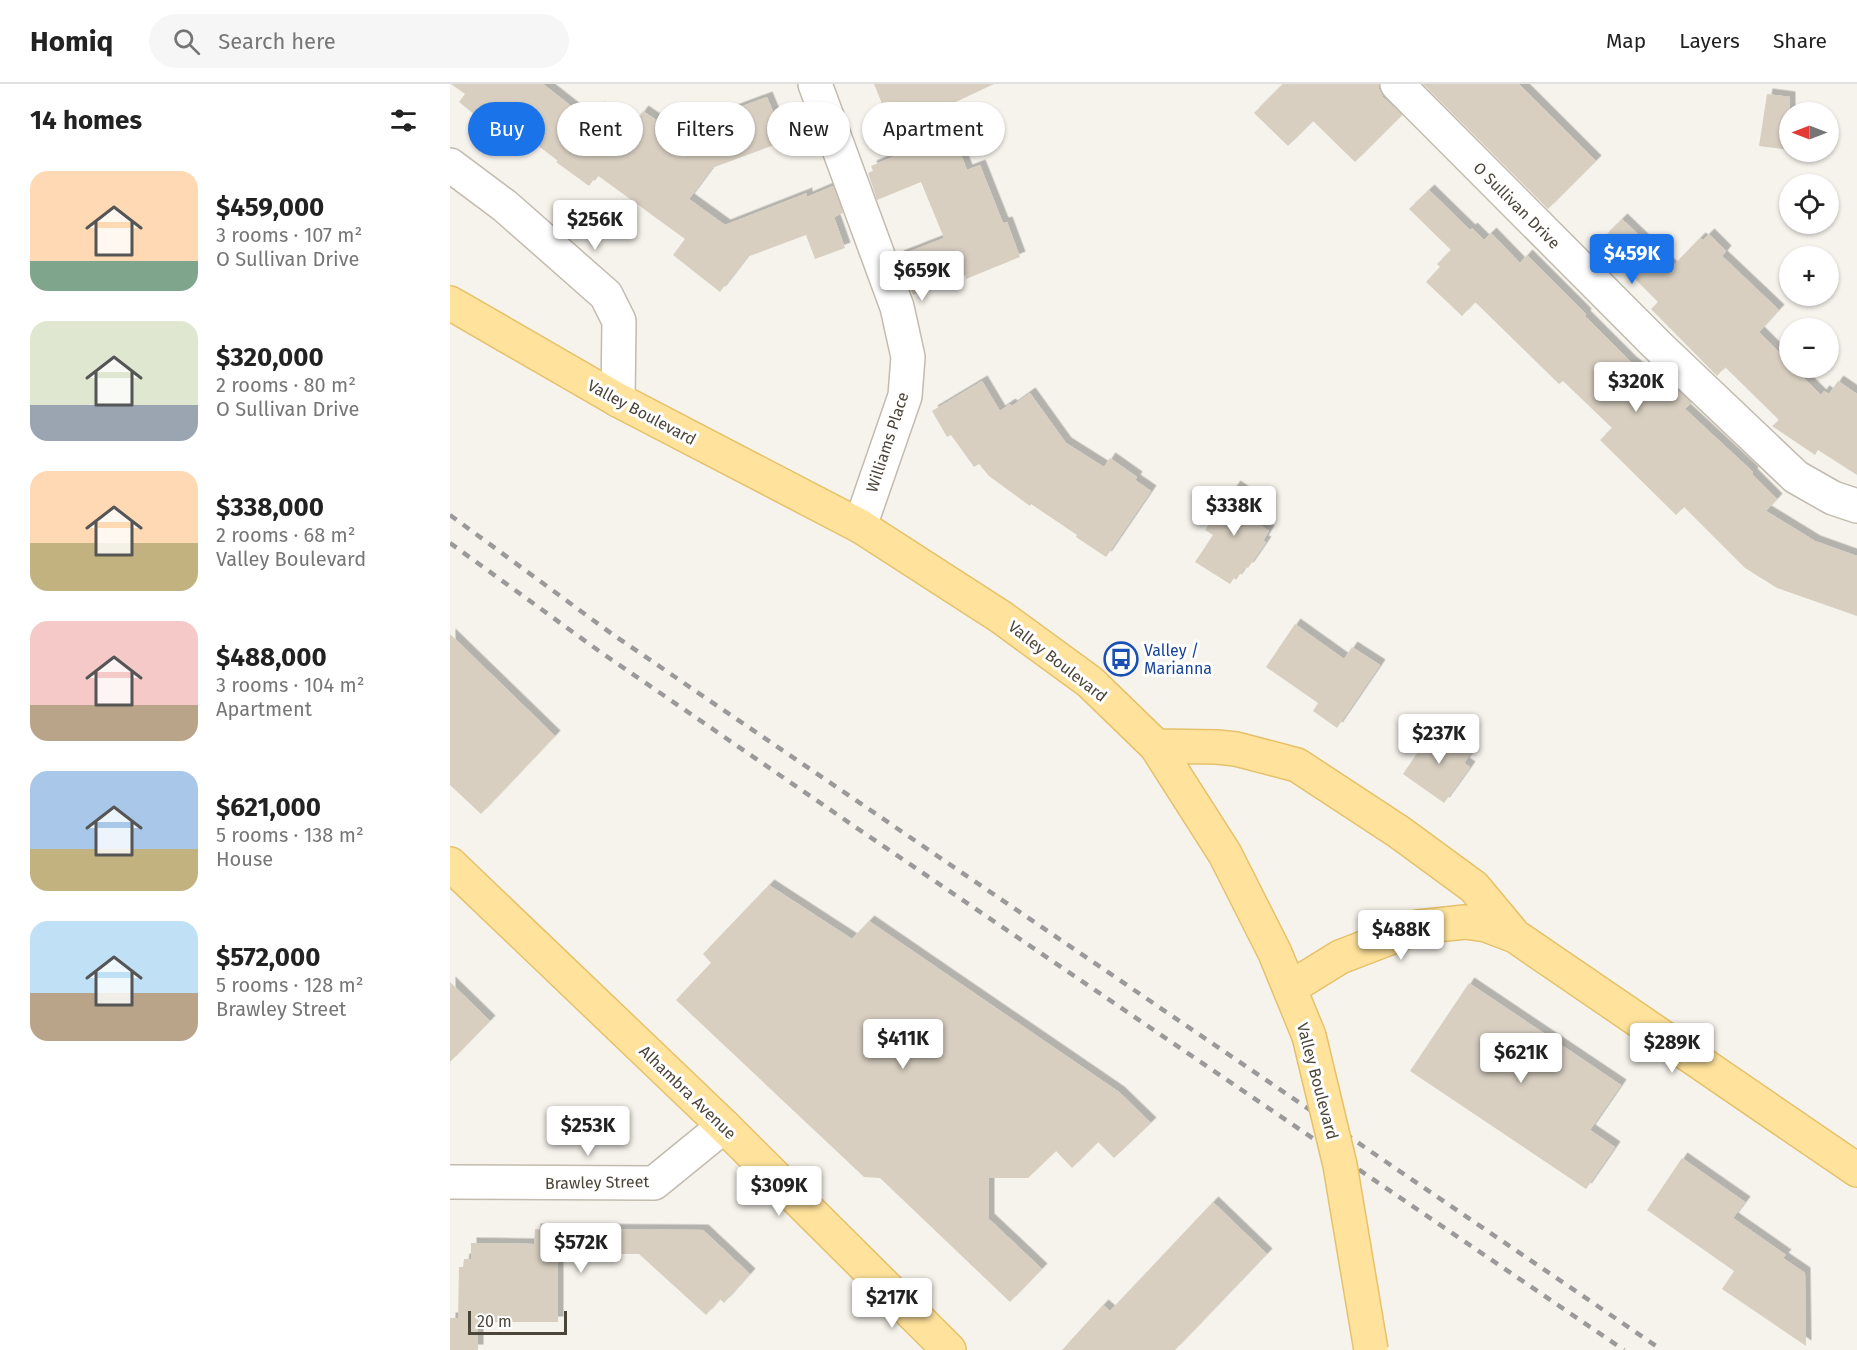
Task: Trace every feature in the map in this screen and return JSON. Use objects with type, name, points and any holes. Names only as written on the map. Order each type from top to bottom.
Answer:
[{"type":"main road","name":"Valley Boulevard","points":[[450,303],[618,400],[860,526],[1001,617],[1081,676],[1156,746],[1225,854],[1275,953],[1309,1036],[1340,1165],[1371,1350]]},
{"type":"main road","points":[[1156,746],[1236,749],[1297,765],[1399,832],[1474,887],[1515,936]]},
{"type":"main road","name":"Alhambra Avenue","points":[[450,864],[724,1126],[949,1350]]},
{"type":"main road","points":[[1290,988],[1340,957],[1418,927],[1465,922],[1486,925],[1515,936],[1857,1170]]},
{"type":"street","name":"Williams Place","points":[[815,84],[897,307],[908,357],[905,396],[860,526]]},
{"type":"street","name":"O Sullivan Drive","points":[[1397,84],[1656,344],[1796,477],[1833,498],[1857,506]]},
{"type":"street","points":[[450,165],[505,206],[606,295],[619,321],[618,400]]},
{"type":"street","name":"Brawley Street","points":[[450,1182],[654,1183],[724,1126]]},
{"type":"building","points":[[451,84],[543,84],[566,102],[557,102],[557,156],[643,156],[643,111],[655,119],[655,156],[744,156],[712,168],[689,199],[725,225],[807,193],[807,197],[833,186],[843,213],[834,217],[845,248],[815,259],[806,235],[747,257],[720,292],[673,255],[685,239],[597,175],[589,186],[556,162],[558,161],[545,151],[545,102],[468,102],[468,109],[459,102],[465,94]]},
{"type":"building","points":[[874,84],[994,84],[956,102],[881,102]]},
{"type":"building","points":[[1283,84],[1379,84],[1383,97],[1402,115],[1355,162],[1313,121],[1288,146],[1254,113]]},
{"type":"building","points":[[1423,84],[1519,84],[1596,161],[1548,209]]},
{"type":"building","points":[[1767,94],[1790,97],[1790,102],[1779,102],[1779,149],[1759,146]]},
{"type":"building","points":[[767,97],[769,102],[767,102],[767,148],[755,152],[754,102]]},
{"type":"building","points":[[895,156],[962,156],[967,170],[980,165],[1003,223],[1007,222],[1020,257],[966,279],[965,275],[913,295],[898,256],[944,238],[921,182],[877,200],[868,173],[873,171],[871,166]]},
{"type":"building","points":[[1429,190],[1470,230],[1472,228],[1484,240],[1491,233],[1520,263],[1527,255],[1631,362],[1657,383],[1663,377],[1691,403],[1685,409],[1753,472],[1752,474],[1777,499],[1766,511],[1815,541],[1857,556],[1857,616],[1777,588],[1745,568],[1684,507],[1676,515],[1600,440],[1612,428],[1563,381],[1559,384],[1475,302],[1462,316],[1426,282],[1440,267],[1437,264],[1451,250],[1409,209]]},
{"type":"building","points":[[1622,219],[1672,267],[1700,238],[1703,240],[1709,234],[1726,251],[1722,256],[1779,310],[1759,332],[1779,352],[1779,378],[1804,378],[1821,395],[1824,391],[1829,394],[1838,381],[1857,394],[1857,475],[1818,450],[1815,455],[1772,426],[1779,420],[1725,367],[1717,376],[1651,309],[1658,302],[1608,252],[1614,246],[1604,237]]},
{"type":"building","points":[[982,381],[1000,411],[1010,404],[1012,406],[1030,393],[1066,443],[1104,467],[1110,458],[1137,477],[1135,480],[1151,491],[1106,557],[989,476],[979,464],[974,467],[951,435],[947,437],[932,411]]},
{"type":"building","points":[[1235,486],[1263,505],[1253,520],[1269,531],[1263,541],[1266,542],[1248,568],[1245,567],[1236,580],[1234,578],[1230,584],[1195,562],[1213,535],[1205,530]]},
{"type":"building","points":[[1295,624],[1344,659],[1352,647],[1380,665],[1337,728],[1313,711],[1318,703],[1266,667]]},
{"type":"building","points":[[450,634],[555,736],[481,814],[450,785]]},
{"type":"building","points":[[1435,727],[1472,752],[1464,763],[1470,767],[1444,803],[1403,774]]},
{"type":"building","points":[[769,885],[852,939],[869,921],[1119,1092],[1151,1123],[1114,1158],[1098,1142],[1072,1168],[1056,1151],[1028,1178],[989,1178],[989,1219],[1042,1269],[1010,1302],[880,1178],[864,1177],[676,1000],[711,963],[703,954]]},
{"type":"building","points":[[450,982],[490,1021],[450,1062]]},
{"type":"building","points":[[1469,983],[1621,1085],[1590,1130],[1615,1147],[1586,1189],[1410,1071]]},
{"type":"building","points":[[1682,1158],[1745,1202],[1733,1218],[1786,1255],[1783,1258],[1805,1273],[1806,1346],[1722,1289],[1734,1271],[1647,1210]]},
{"type":"building","points":[[1213,1202],[1267,1254],[1175,1350],[1062,1350],[1103,1305],[1110,1311]]},
{"type":"building","points":[[535,1229],[703,1230],[750,1274],[724,1303],[720,1299],[706,1315],[639,1254],[558,1254],[558,1322],[478,1322],[478,1350],[450,1350],[450,1318],[458,1318],[459,1267],[463,1267],[464,1259],[471,1259],[471,1243],[534,1244]]},
{"type":"railway","points":[[450,515],[612,634],[1662,1350]]},
{"type":"railway","points":[[450,543],[599,651],[1624,1350]]},
{"type":"place","name":"Valley / Marianna","points":[[1121,659]]}]
